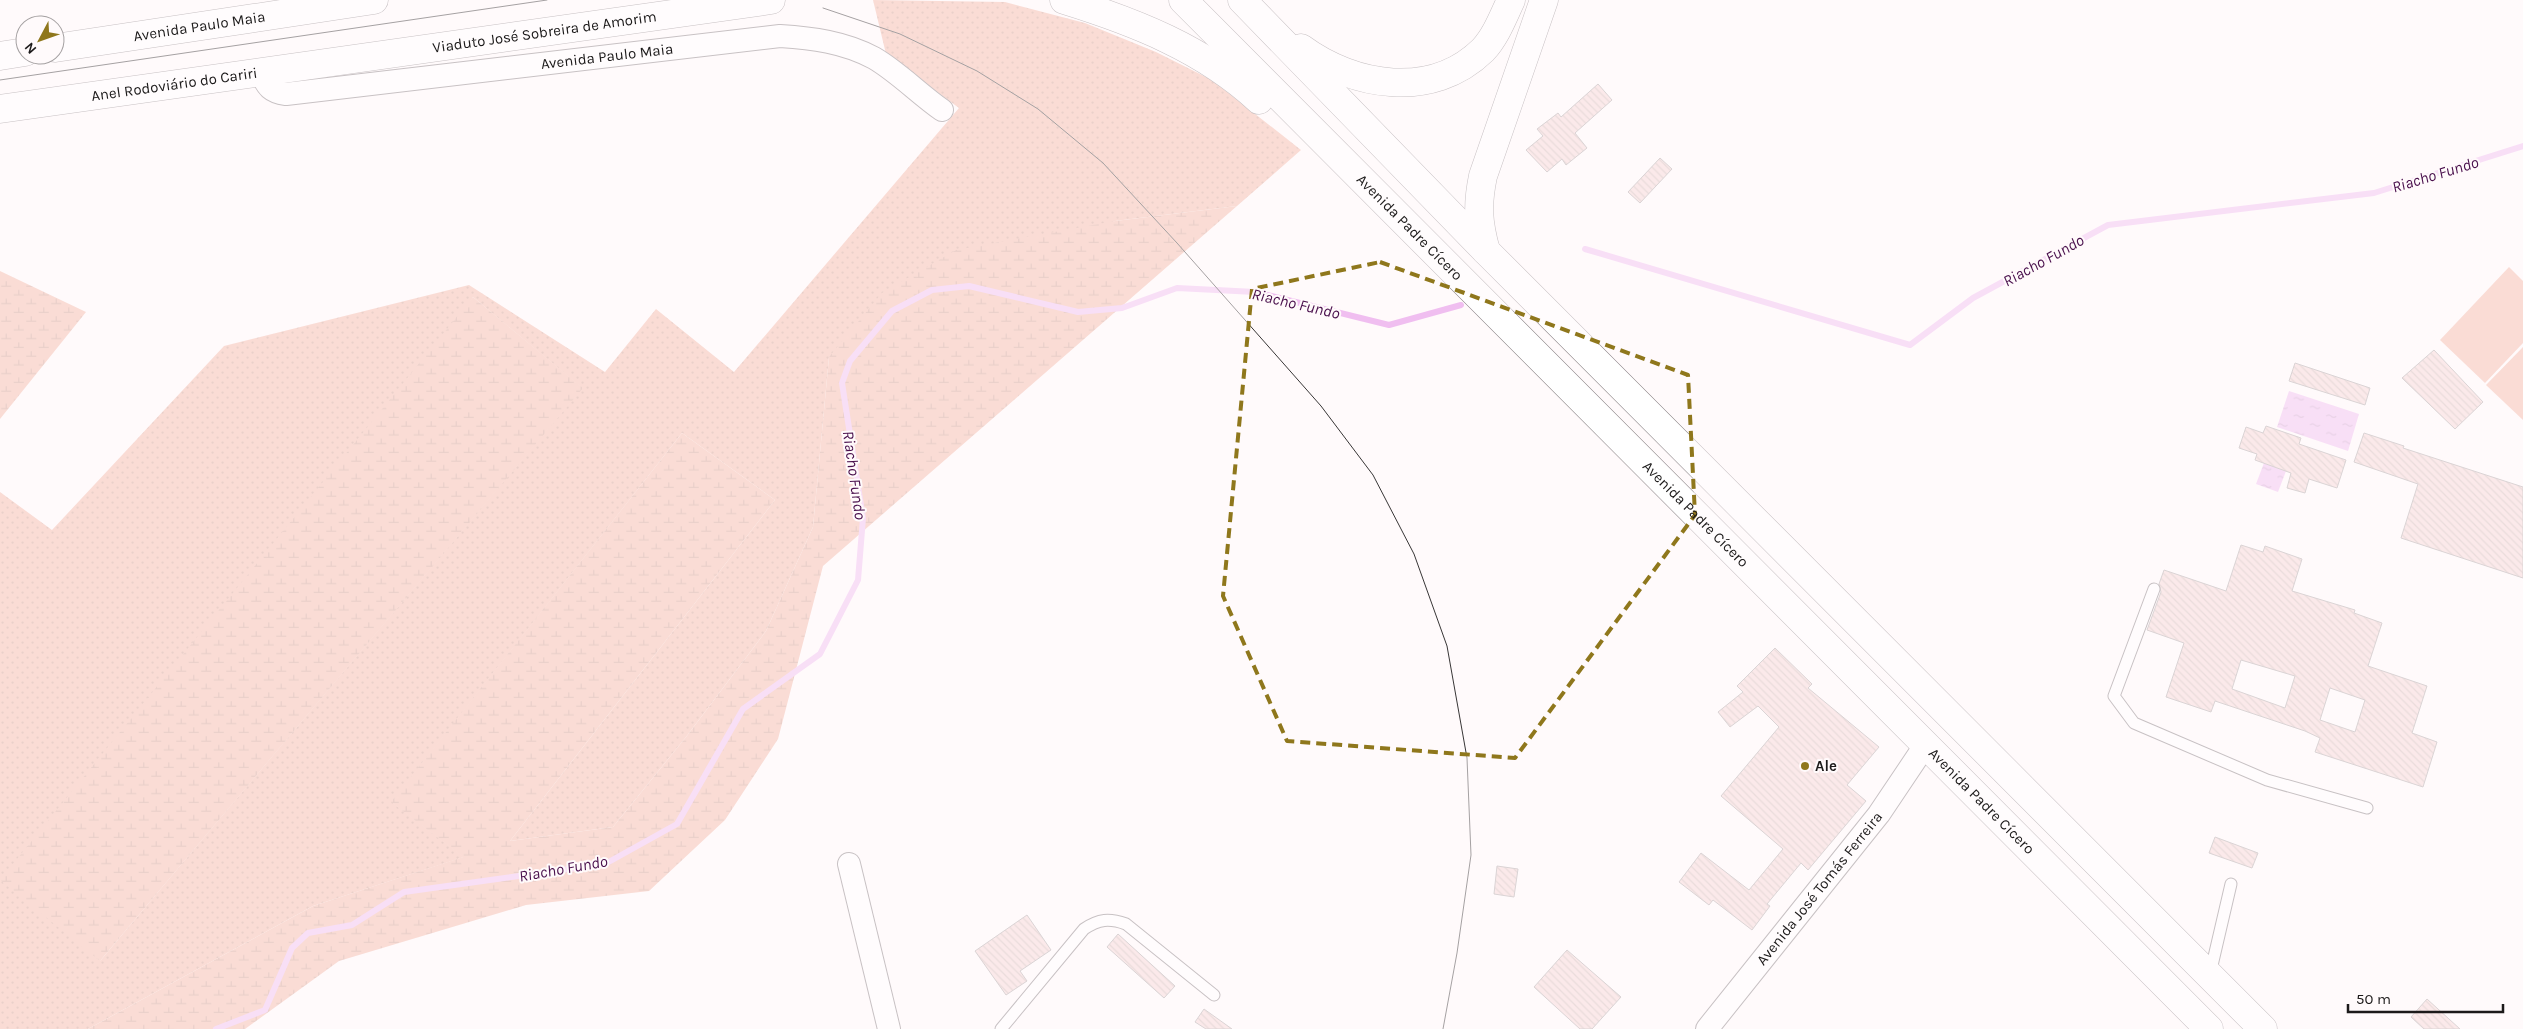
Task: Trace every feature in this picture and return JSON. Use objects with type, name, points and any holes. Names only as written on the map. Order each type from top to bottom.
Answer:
[{"type":"main road","name":"Avenida Paulo Maia","points":[[65,46],[374,0]]},
{"type":"main road","name":"Viaduto José Sobreira de Amorim","points":[[348,61],[772,0]]},
{"type":"main road","points":[[1064,0],[1102,12],[1159,34],[1210,61],[1246,88],[1304,139],[1332,151]]},
{"type":"main road","name":"Avenida Padre Cícero","points":[[1183,0],[2209,1029]]},
{"type":"main road","points":[[1250,8],[1311,56],[1360,79],[1395,84],[1428,81],[1459,68],[1484,49],[1499,26],[1511,0]]},
{"type":"main road","points":[[1486,251],[1479,225],[1478,201],[1483,176],[1544,0]]},
{"type":"main road","points":[[1250,8],[1486,251],[2263,1029]]},
{"type":"main road","points":[[0,56],[15,54]]},
{"type":"main road","name":"Anel Rodoviário do Cariri","points":[[0,109],[348,61]]},
{"type":"street","name":"Avenida Paulo Maia","points":[[261,73],[266,86],[275,93],[286,94],[780,36],[810,38],[843,45],[875,59],[942,110]]},
{"type":"street","name":"Avenida José Tomás Ferreira","points":[[1707,1029],[1879,814],[1926,744]]},
{"type":"street","points":[[849,864],[889,1029]]},
{"type":"lane","points":[[2154,589],[2114,696],[2134,723],[2267,780],[2367,808]]},
{"type":"lane","points":[[2210,975],[2231,884]]},
{"type":"lane","points":[[1002,1029],[1084,929],[1097,920],[1113,920],[1126,924],[1214,994]]},
{"type":"highlighted area","points":[[1380,262],[1688,375],[1695,515],[1515,758],[1287,741],[1223,596],[1252,289]]},
{"type":"green space","points":[[873,0],[1005,2],[1085,23],[1156,52],[1212,80],[1301,150],[1237,206],[1115,221],[829,357],[813,527],[766,631],[686,737],[613,827],[510,841],[775,500],[682,433],[392,802],[464,857],[313,906],[88,1029],[0,1029],[0,492],[52,530],[224,346],[469,285],[605,372],[656,309],[734,372],[959,108],[886,54]],"holes":[[[473,297],[582,388],[100,961]]]},
{"type":"green space","points":[[1237,206],[823,566],[778,739],[725,820],[649,891],[526,905],[339,961],[245,1029],[88,1029],[313,906],[463,857],[391,802],[682,433],[775,500],[510,841],[613,827],[686,737],[766,631],[813,527],[829,357],[882,293],[956,250],[1115,221]]},
{"type":"green space","points":[[2509,267],[2523,281],[2523,343],[2485,383],[2440,340]]},
{"type":"green space","points":[[0,271],[86,312],[0,419]]},
{"type":"green space","points":[[473,297],[583,388],[100,961],[0,880]]},
{"type":"green space","points":[[2523,347],[2523,420],[2486,385]]},
{"type":"water","points":[[2289,391],[2359,414],[2348,451],[2277,427]]},
{"type":"water","points":[[2264,463],[2286,471],[2278,492],[2256,484]]},
{"type":"building","points":[[1598,84],[1612,100],[1575,133],[1587,148],[1566,165],[1562,159],[1547,172],[1526,150],[1543,136],[1537,129],[1558,113],[1561,117]]},
{"type":"building","points":[[1660,158],[1672,169],[1640,203],[1628,192]]},
{"type":"building","points":[[2434,350],[2483,402],[2455,429],[2402,378]]},
{"type":"building","points":[[2295,363],[2370,388],[2365,405],[2289,381]]},
{"type":"building","points":[[2266,426],[2301,438],[2299,444],[2346,460],[2337,488],[2309,479],[2305,493],[2287,488],[2291,473],[2255,460],[2257,454],[2239,448],[2246,427],[2263,433]]},
{"type":"building","points":[[2364,433],[2404,446],[2403,448],[2523,487],[2523,578],[2401,538],[2418,484],[2354,462]]},
{"type":"building","points":[[2241,545],[2263,552],[2265,546],[2302,559],[2292,591],[2355,610],[2354,613],[2382,623],[2368,666],[2427,686],[2412,733],[2437,742],[2423,787],[2315,752],[2320,738],[2305,731],[2215,701],[2211,712],[2166,697],[2184,643],[2147,630],[2161,592],[2159,584],[2164,570],[2226,591]],"holes":[[[2241,660],[2295,676],[2285,708],[2232,689]],[[2330,688],[2365,700],[2355,732],[2320,720]]]},
{"type":"building","name":"Ale","points":[[1775,648],[1812,684],[1808,688],[1879,747],[1847,785],[1866,801],[1808,870],[1801,863],[1767,904],[1770,906],[1752,930],[1713,900],[1709,905],[1679,882],[1701,853],[1749,890],[1783,849],[1721,796],[1779,727],[1758,706],[1730,727],[1718,712],[1743,692],[1737,686]]},
{"type":"building","points":[[2215,837],[2258,853],[2252,868],[2209,853]]},
{"type":"building","points":[[1497,866],[1518,869],[1514,897],[1494,894]]},
{"type":"building","points":[[1027,915],[1051,950],[1020,971],[1027,981],[1006,995],[975,951]]},
{"type":"building","points":[[1118,934],[1175,986],[1164,998],[1107,947]]},
{"type":"building","points":[[1567,950],[1621,997],[1592,1029],[1580,1029],[1534,987]]},
{"type":"building","points":[[2427,999],[2460,1029],[2424,1029],[2411,1017]]},
{"type":"building","points":[[1204,1009],[1232,1029],[1206,1029],[1195,1022]]},
{"type":"waterway","name":"Riacho Fundo","points":[[1585,249],[1910,345],[1973,298],[2108,225],[2374,193],[2523,146]]},
{"type":"waterway","name":"Riacho Fundo","points":[[216,1029],[265,1010],[292,948],[308,933],[352,925],[404,892],[605,864],[677,824],[743,709],[820,654],[858,580],[863,518],[842,383],[850,361],[892,311],[932,290],[969,286],[1078,312],[1122,308],[1177,288],[1255,292],[1389,325],[1461,305]]},
{"type":"tram line","points":[[0,80],[547,0]]},
{"type":"tram line","points":[[823,8],[900,34],[977,71],[1038,109],[1103,163],[1177,243],[1321,406],[1373,475],[1414,554],[1447,646],[1467,758],[1471,855],[1457,953],[1443,1029]]},
{"type":"place","name":"Ale","points":[[1805,766]]}]
